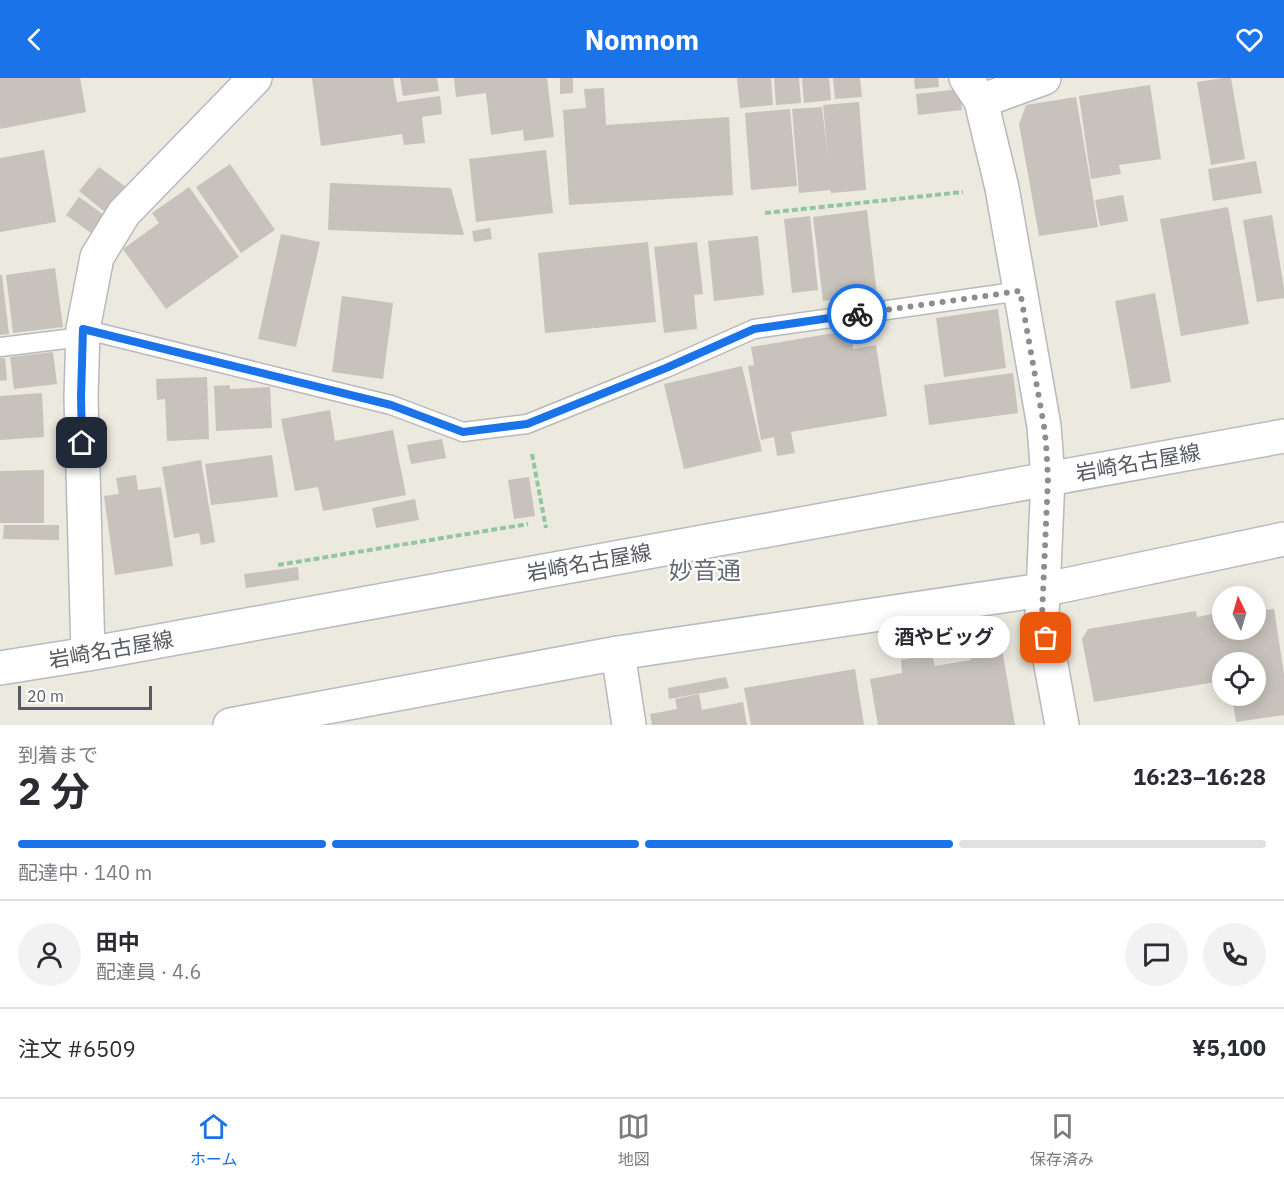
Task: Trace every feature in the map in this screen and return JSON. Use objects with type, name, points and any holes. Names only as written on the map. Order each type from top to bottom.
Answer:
[{"type":"main road","points":[[88,654],[81,397],[83,333],[97,257],[124,213],[255,78]]},
{"type":"main road","points":[[1044,78],[973,89],[1002,188],[1044,426],[1048,478],[1042,616],[1062,725]]},
{"type":"main road","name":"岩崎名古屋線","points":[[3,663],[88,654],[1284,436]]},
{"type":"main road","points":[[230,725],[618,653],[1042,590],[1284,539]]},
{"type":"main road","points":[[618,653],[629,725]]},
{"type":"lane","points":[[0,347],[83,333],[391,405],[463,432],[527,424],[666,368],[754,329],[1020,291]]},
{"type":"path","points":[[765,213],[1002,188]]},
{"type":"path","points":[[527,424],[546,528]]},
{"type":"path","points":[[278,565],[528,524]]},
{"type":"building","points":[[0,78],[80,78],[86,112],[0,129]]},
{"type":"building","points":[[312,78],[393,78],[397,102],[440,96],[442,114],[422,117],[425,143],[404,145],[402,134],[321,146]]},
{"type":"building","points":[[400,78],[437,78],[439,91],[403,96]]},
{"type":"building","points":[[454,78],[547,78],[554,137],[524,141],[523,130],[491,135],[486,93],[456,97]]},
{"type":"building","points":[[560,78],[573,78],[573,93],[560,94]]},
{"type":"building","points":[[737,78],[771,78],[773,105],[740,108]]},
{"type":"building","points":[[774,78],[799,78],[801,103],[776,105]]},
{"type":"building","points":[[802,78],[829,78],[831,100],[804,103]]},
{"type":"building","points":[[833,78],[860,78],[862,97],[835,99]]},
{"type":"building","points":[[914,78],[938,78],[939,87],[915,89]]},
{"type":"building","points":[[1231,78],[1245,159],[1211,165],[1197,82]]},
{"type":"building","points":[[1150,85],[1161,159],[1119,165],[1121,174],[1091,179],[1079,96]]},
{"type":"building","points":[[604,88],[606,125],[729,117],[733,195],[569,205],[563,110],[586,108],[584,89]]},
{"type":"building","points":[[960,89],[962,110],[918,115],[916,94]]},
{"type":"building","points":[[1076,97],[1098,227],[1039,236],[1019,124],[1026,105]]},
{"type":"building","points":[[859,102],[866,190],[799,193],[792,109],[822,107],[828,157],[823,105]]},
{"type":"building","points":[[790,109],[797,186],[751,190],[745,113]]},
{"type":"building","points":[[44,150],[56,222],[0,232],[0,158]]},
{"type":"building","points":[[546,150],[553,213],[476,222],[469,159]]},
{"type":"building","points":[[1256,161],[1262,193],[1213,201],[1208,169]]},
{"type":"building","points":[[230,164],[275,230],[241,253],[196,187]]},
{"type":"building","points":[[99,167],[126,187],[106,213],[79,191]]},
{"type":"building","points":[[330,183],[451,188],[464,235],[328,230]]},
{"type":"building","points":[[189,187],[239,257],[166,309],[123,249],[159,223],[152,213]]},
{"type":"building","points":[[1123,195],[1128,221],[1100,226],[1095,200]]},
{"type":"building","points":[[79,197],[104,215],[91,233],[66,215]]},
{"type":"building","points":[[1228,207],[1249,324],[1181,336],[1160,219]]},
{"type":"building","points":[[867,210],[877,295],[823,301],[813,217]]},
{"type":"building","points":[[1272,215],[1284,298],[1257,302],[1243,220]]},
{"type":"building","points":[[810,216],[818,290],[792,293],[784,219]]},
{"type":"building","points":[[490,228],[492,239],[474,242],[472,231]]},
{"type":"building","points":[[281,234],[320,242],[296,347],[258,339]]},
{"type":"building","points":[[758,236],[764,295],[714,301],[708,241]]},
{"type":"building","points":[[648,242],[656,322],[545,333],[538,253]]},
{"type":"building","points":[[697,242],[703,294],[694,295],[697,329],[664,333],[654,247]]},
{"type":"building","points":[[55,268],[63,327],[13,333],[6,275]]},
{"type":"building","points":[[0,275],[2,275],[9,334],[0,335]]},
{"type":"building","points":[[1155,293],[1171,382],[1131,389],[1115,301]]},
{"type":"building","points":[[342,296],[393,303],[383,379],[332,372]]},
{"type":"building","points":[[998,309],[1006,368],[944,377],[936,318]]},
{"type":"building","points":[[851,330],[853,349],[876,345],[887,416],[791,432],[795,453],[777,456],[774,437],[761,440],[748,366],[754,365],[751,347]]},
{"type":"building","points":[[53,352],[57,384],[14,389],[10,357]]},
{"type":"building","points":[[0,358],[5,358],[7,380],[0,381]]},
{"type":"building","points":[[742,366],[762,451],[684,469],[664,384]]},
{"type":"building","points":[[1013,373],[1018,413],[929,425],[924,385]]},
{"type":"building","points":[[207,377],[209,439],[167,441],[165,399],[157,400],[156,379]]},
{"type":"building","points":[[230,385],[230,389],[270,387],[272,428],[216,431],[214,386]]},
{"type":"building","points":[[42,393],[44,437],[0,440],[0,396]]},
{"type":"building","points":[[330,410],[335,441],[393,430],[406,495],[323,511],[318,487],[295,491],[281,419]]},
{"type":"building","points":[[442,439],[446,458],[411,464],[407,445]]},
{"type":"building","points":[[272,455],[278,497],[211,505],[205,464]]},
{"type":"building","points":[[201,460],[215,542],[201,545],[199,533],[174,538],[162,467]]},
{"type":"building","points":[[44,470],[44,523],[0,523],[0,471]]},
{"type":"building","points":[[136,475],[138,490],[161,487],[173,566],[115,575],[104,496],[119,494],[116,478]]},
{"type":"building","points":[[529,477],[535,516],[514,519],[508,480]]},
{"type":"building","points":[[415,499],[419,520],[376,528],[372,508]]},
{"type":"building","points":[[4,525],[59,525],[59,540],[3,539]]},
{"type":"building","points":[[298,567],[299,580],[246,588],[244,574]]},
{"type":"building","points":[[1274,609],[1284,674],[1284,715],[1236,722],[1234,706],[1266,706],[1266,652],[1212,652],[1212,683],[1094,702],[1082,639],[1088,629],[1196,611],[1197,617],[1212,614],[1212,640],[1266,640],[1266,610]]},
{"type":"building","points":[[1001,643],[1015,725],[878,725],[870,679],[902,673],[901,660],[932,655],[935,666],[971,660],[970,648]]},
{"type":"building","points":[[855,669],[864,725],[751,725],[744,688]]},
{"type":"building","points":[[726,677],[729,688],[669,699],[668,688]]},
{"type":"building","points":[[699,694],[702,710],[743,702],[747,725],[652,725],[650,714],[677,709],[675,699]]},
{"type":"way so far","points":[[857,314],[1020,291],[1044,426],[1048,478],[1042,590],[1042,616],[1046,638]]},
{"type":"place","name":"酒やビッグ","points":[[1046,638]]},
{"type":"district","name":"妙音通","points":[[705,570]]},
{"type":"route","points":[[82,443],[83,329],[391,405],[463,432],[527,424],[666,368],[754,329],[857,314]]}]
